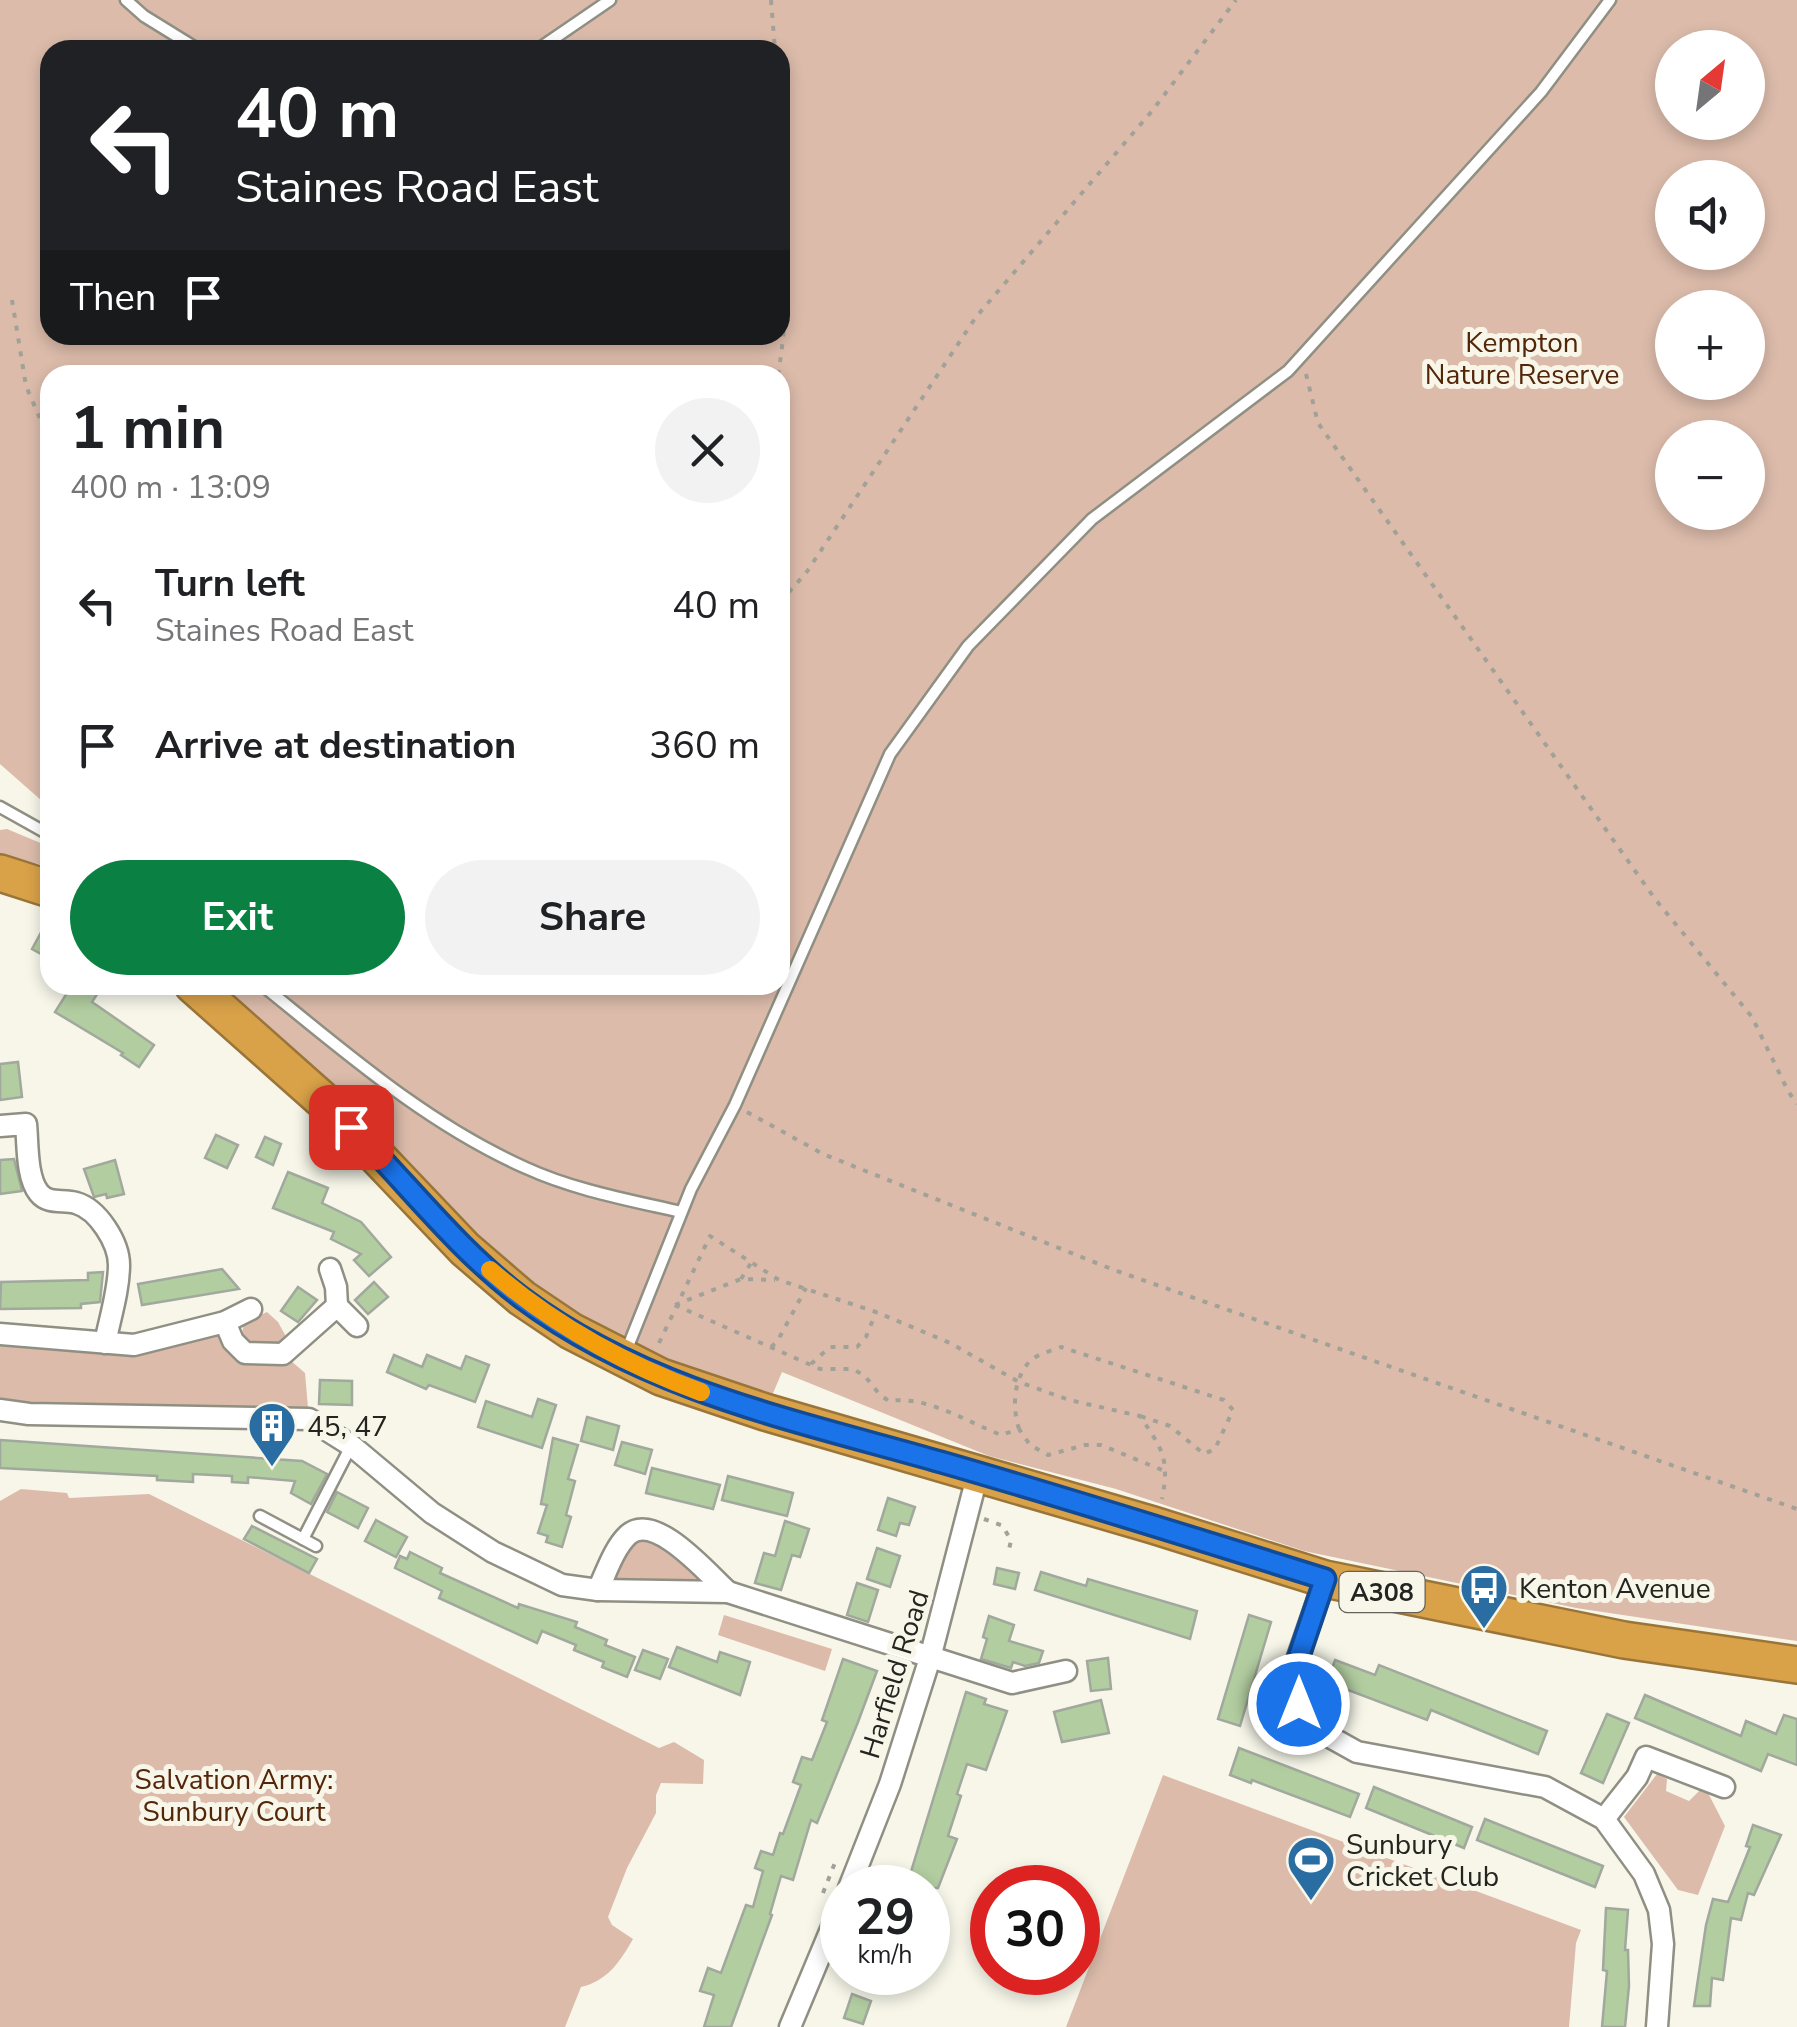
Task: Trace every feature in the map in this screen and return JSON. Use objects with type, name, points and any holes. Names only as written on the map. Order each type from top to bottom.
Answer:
[{"type":"highway","points":[[0,872],[40,886]]},
{"type":"highway","name":"A308","points":[[204,995],[327,1104],[465,1249],[522,1298],[623,1359],[700,1392],[1325,1579],[1624,1640],[1797,1665]]},
{"type":"street","points":[[0,1126],[26,1124],[34,1182],[40,1195],[77,1203],[92,1213],[114,1244],[119,1264],[105,1343]]},
{"type":"street","points":[[330,1269],[337,1306],[356,1326]]},
{"type":"street","points":[[224,1322],[233,1342],[245,1353],[283,1354],[337,1306]]},
{"type":"street","points":[[0,1334],[134,1345],[224,1322],[250,1309]]},
{"type":"street","points":[[0,1410],[308,1419],[352,1446],[432,1513],[493,1552],[562,1584],[598,1590],[728,1592],[1012,1683],[1066,1670]]},
{"type":"street","name":"Harfield Road","points":[[857,1865],[890,1784],[930,1658],[978,1473]]},
{"type":"street","points":[[598,1590],[624,1539],[632,1531],[646,1528],[670,1539],[728,1592]]},
{"type":"street","points":[[1325,1579],[1294,1671],[1299,1704],[1321,1732],[1356,1752],[1545,1787],[1604,1819],[1644,1874],[1659,1910],[1663,1944],[1657,2027]]},
{"type":"street","points":[[1604,1819],[1646,1757],[1724,1788]]},
{"type":"street","points":[[790,2027],[820,1955]]},
{"type":"lane","points":[[126,0],[184,40]]},
{"type":"lane","points":[[552,40],[610,0]]},
{"type":"lane","points":[[790,979],[890,754],[968,646],[1092,519],[1288,371],[1541,92],[1610,0]]},
{"type":"lane","points":[[0,807],[40,829]]},
{"type":"lane","points":[[274,995],[377,1079],[452,1130],[528,1170],[604,1194],[681,1212]]},
{"type":"lane","points":[[623,1359],[681,1212],[783,995]]},
{"type":"lane","points":[[303,1539],[352,1446]]},
{"type":"lane","points":[[260,1516],[316,1546]]},
{"type":"path","points":[[771,0],[773,40]]},
{"type":"path","points":[[790,591],[806,574],[976,318],[1152,111],[1236,0]]},
{"type":"path","points":[[12,300],[26,386],[40,419]]},
{"type":"path","points":[[1308,348],[1306,378],[1318,423],[1655,899],[1752,1017],[1797,1104]]},
{"type":"path","points":[[734,1105],[823,1154],[1114,1270],[1797,1509]]},
{"type":"path","points":[[659,1343],[710,1236],[779,1280],[876,1312],[950,1343],[1020,1382],[1069,1400],[1170,1426],[1204,1454],[1215,1449],[1232,1410],[1224,1400],[1061,1347],[1031,1360],[1020,1382],[1013,1408],[1019,1429],[1030,1445],[1048,1455],[1085,1444],[1101,1445],[1167,1472]]},
{"type":"path","points":[[741,1279],[751,1263]]},
{"type":"path","points":[[675,1305],[741,1279],[779,1280]]},
{"type":"path","points":[[771,1347],[806,1288]]},
{"type":"path","points":[[675,1305],[820,1369],[852,1369],[864,1375],[889,1402],[903,1399],[924,1404],[1002,1435],[1019,1429]]},
{"type":"path","points":[[810,1364],[830,1347],[857,1347],[866,1338],[876,1312]]},
{"type":"path","points":[[1140,1416],[1165,1453],[1167,1472],[1153,1525]]},
{"type":"path","points":[[970,1514],[1003,1526],[1011,1541],[1009,1550]]},
{"type":"path","points":[[835,1865],[842,1847]]},
{"type":"green space","name":"Kempton Nature Reserve","points":[[0,0],[1797,0],[1797,1641],[1576,1608],[1304,1551],[1116,1489],[989,1456],[782,1372],[765,1412],[571,1331],[204,995],[790,995],[790,365],[40,365],[40,799],[0,764]]},
{"type":"green space","points":[[7,829],[40,843],[40,864],[0,854],[0,830]]},
{"type":"green space","points":[[267,1312],[289,1342],[264,1346],[242,1334],[244,1322]]},
{"type":"green space","points":[[225,1322],[233,1341],[283,1354],[305,1373],[309,1419],[0,1410],[0,1334],[134,1345]]},
{"type":"green space","name":"Salvation Army: Sunbury Court","points":[[21,1489],[67,1493],[69,1498],[149,1494],[659,1748],[674,1742],[704,1760],[703,1784],[661,1783],[656,1813],[627,1868],[608,1917],[612,1925],[633,1939],[612,1969],[581,1987],[565,2027],[0,2027],[0,1501]]},
{"type":"green space","points":[[646,1529],[728,1592],[598,1590],[623,1539]]},
{"type":"green space","points":[[724,1615],[832,1649],[825,1671],[718,1635]]},
{"type":"green space","points":[[1657,1774],[1667,1779],[1666,1791],[1689,1801],[1700,1790],[1708,1793],[1725,1826],[1698,1895],[1678,1890],[1624,1817]]},
{"type":"green space","name":"Sunbury Cricket Club","points":[[1163,1775],[1581,1930],[1576,1943],[1569,2027],[1066,2027],[1078,1995],[1100,1995],[1100,1939]]},
{"type":"building","points":[[40,934],[40,953],[32,949]]},
{"type":"building","points":[[66,995],[97,995],[92,1002],[154,1045],[139,1067],[55,1012]]},
{"type":"building","points":[[18,1062],[22,1097],[0,1100],[0,1064]]},
{"type":"building","points":[[216,1135],[238,1145],[227,1168],[205,1158]]},
{"type":"building","points":[[265,1137],[281,1144],[273,1165],[256,1157]]},
{"type":"building","points":[[14,1159],[22,1191],[0,1194],[0,1160]]},
{"type":"building","points":[[115,1160],[124,1194],[94,1197],[84,1169]]},
{"type":"building","points":[[288,1172],[328,1188],[322,1203],[361,1222],[391,1257],[369,1276],[354,1260],[361,1254],[331,1239],[334,1232],[273,1208]]},
{"type":"building","points":[[222,1269],[239,1289],[142,1305],[138,1284]]},
{"type":"building","points":[[103,1272],[100,1302],[81,1304],[81,1308],[0,1309],[1,1282],[88,1280],[88,1273]]},
{"type":"building","points":[[374,1282],[388,1297],[368,1314],[355,1300]]},
{"type":"building","points":[[298,1287],[317,1300],[298,1322],[281,1311]]},
{"type":"building","points":[[394,1355],[422,1367],[427,1355],[461,1369],[466,1356],[489,1365],[475,1402],[429,1385],[426,1389],[387,1372]]},
{"type":"building","points":[[320,1380],[352,1381],[352,1405],[319,1404]]},
{"type":"building","points":[[538,1399],[556,1405],[542,1448],[478,1427],[486,1401],[532,1417]]},
{"type":"building","points":[[587,1417],[619,1426],[613,1450],[581,1441]]},
{"type":"building","points":[[553,1438],[578,1445],[568,1479],[575,1481],[566,1515],[571,1517],[562,1547],[546,1542],[548,1536],[538,1533],[547,1505],[541,1504]]},
{"type":"building","points":[[0,1440],[302,1461],[327,1474],[311,1504],[291,1493],[295,1481],[248,1477],[248,1483],[232,1482],[232,1476],[193,1474],[193,1482],[157,1480],[157,1476],[0,1468]]},
{"type":"building","points":[[622,1442],[652,1450],[645,1474],[615,1465]]},
{"type":"building","points":[[652,1468],[720,1485],[713,1509],[646,1493]]},
{"type":"building","points":[[728,1476],[793,1493],[787,1516],[722,1500]]},
{"type":"building","points":[[337,1492],[368,1508],[358,1528],[327,1512]]},
{"type":"building","points":[[888,1498],[915,1507],[909,1525],[900,1523],[896,1536],[878,1530]]},
{"type":"building","points":[[376,1520],[407,1537],[396,1557],[365,1541]]},
{"type":"building","points":[[785,1521],[809,1529],[800,1557],[792,1555],[781,1590],[755,1583],[764,1553],[775,1556]]},
{"type":"building","points":[[252,1526],[317,1559],[309,1573],[244,1539]]},
{"type":"building","points":[[877,1548],[900,1556],[890,1587],[867,1579]]},
{"type":"building","points":[[410,1552],[442,1568],[440,1573],[518,1608],[519,1604],[577,1622],[575,1627],[635,1657],[627,1677],[574,1650],[576,1645],[542,1631],[537,1643],[439,1598],[442,1591],[395,1568],[400,1556],[407,1559]]},
{"type":"building","points":[[997,1568],[1019,1573],[1015,1589],[994,1584]]},
{"type":"building","points":[[1041,1572],[1086,1586],[1088,1579],[1197,1611],[1190,1639],[1035,1590]]},
{"type":"building","points":[[857,1583],[878,1590],[868,1622],[847,1615]]},
{"type":"building","points":[[1249,1615],[1271,1622],[1240,1726],[1218,1719]]},
{"type":"building","points":[[989,1616],[1014,1625],[1009,1641],[1043,1651],[1039,1663],[1025,1666],[1013,1662],[1011,1668],[981,1659]]},
{"type":"building","points":[[677,1647],[717,1662],[720,1652],[750,1662],[740,1695],[669,1667]]},
{"type":"building","points":[[643,1650],[668,1659],[660,1679],[635,1670]]},
{"type":"building","points":[[1108,1658],[1111,1689],[1091,1691],[1087,1661]]},
{"type":"building","points":[[843,1659],[877,1671],[858,1722],[817,1823],[811,1820],[793,1880],[781,1876],[772,1915],[731,2027],[704,2027],[714,1995],[700,1991],[708,1968],[721,1973],[746,1905],[753,1907],[763,1871],[755,1868],[761,1851],[773,1855],[780,1833],[783,1834],[801,1785],[793,1782],[802,1757],[812,1760],[827,1722],[822,1720]]},
{"type":"building","points":[[1335,1660],[1375,1675],[1379,1665],[1547,1731],[1538,1754],[1431,1710],[1427,1720],[1327,1682]]},
{"type":"building","points":[[966,1692],[986,1699],[984,1704],[1007,1711],[986,1770],[967,1764],[948,1836],[957,1839],[947,1865],[913,1865]]},
{"type":"building","points":[[1645,1695],[1741,1736],[1746,1721],[1776,1734],[1784,1715],[1797,1719],[1797,1765],[1768,1754],[1761,1771],[1635,1718]]},
{"type":"building","points":[[1101,1700],[1109,1733],[1062,1742],[1054,1712]]},
{"type":"building","points":[[1607,1714],[1629,1723],[1603,1783],[1581,1773]]},
{"type":"building","points":[[1239,1748],[1359,1794],[1350,1817],[1230,1775]]},
{"type":"building","points":[[1374,1787],[1472,1827],[1464,1848],[1366,1808]]},
{"type":"building","points":[[1485,1819],[1603,1866],[1595,1887],[1477,1840]]},
{"type":"building","points":[[1753,1825],[1781,1835],[1754,1895],[1748,1893],[1741,1920],[1731,1918],[1723,1980],[1712,1978],[1710,2006],[1694,2006],[1713,1899],[1728,1902],[1750,1847],[1746,1846]]},
{"type":"building","points":[[1606,1908],[1628,1910],[1625,2027],[1602,2027],[1607,1971],[1603,1970]]},
{"type":"building","points":[[852,1995],[871,2001],[863,2024],[844,2018]]},
{"type":"slow traffic","points":[[490,1270],[522,1298],[572,1330],[661,1378],[701,1392]]},
{"type":"place","name":"45, 47","points":[[272,1468]]},
{"type":"place","name":"Kenton Avenue","points":[[1484,1630]]},
{"type":"place","name":"Sunbury Cricket Club","points":[[1311,1902]]},
{"type":"route","points":[[351,1127],[465,1249],[522,1298],[661,1378],[1325,1579],[1294,1671],[1299,1704]]}]
